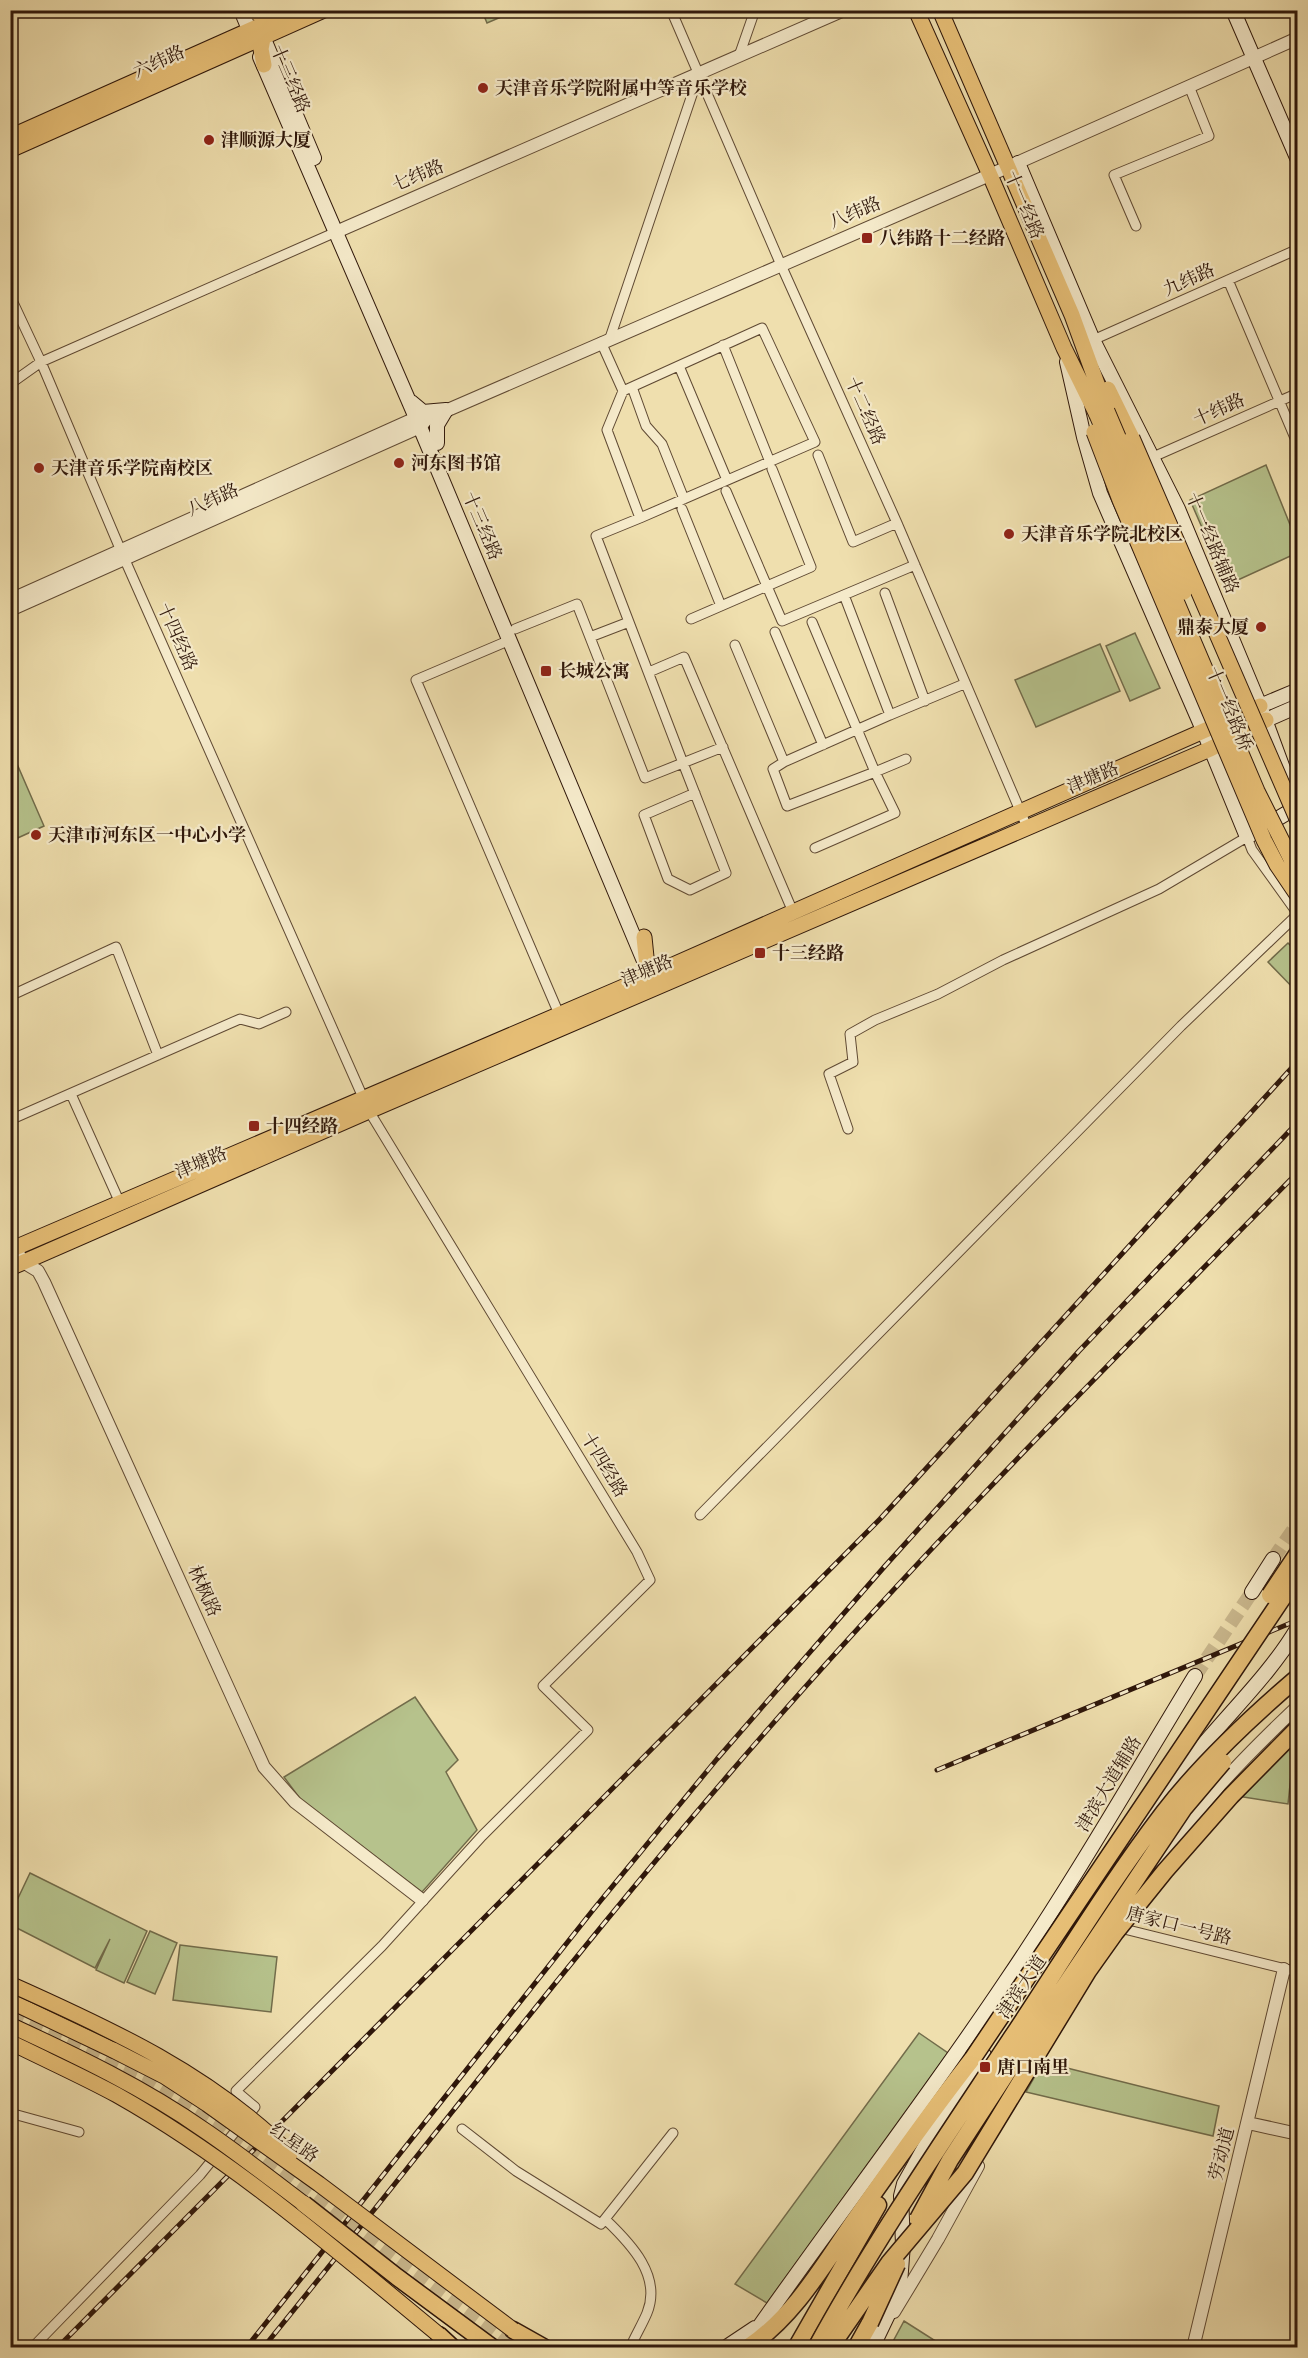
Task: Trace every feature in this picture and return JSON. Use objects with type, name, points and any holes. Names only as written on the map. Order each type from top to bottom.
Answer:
[{"type":"highway","points":[[1155,1795],[1206,1699],[1298,1553]]},
{"type":"highway","points":[[1155,1795],[1298,1575]]},
{"type":"highway","name":"津滨大道","points":[[816,2348],[888,2224],[1119,1876],[1165,1812],[1214,1755],[1298,1677]]},
{"type":"highway","points":[[856,2348],[870,2323],[921,2212],[950,2160],[1010,2066],[1184,1808],[1266,1707]]},
{"type":"highway","points":[[828,2348],[889,2263],[965,2173],[1088,1971],[1115,1933],[1165,1871],[1231,1796],[1298,1728]]},
{"type":"highway","name":"津滨大道","points":[[796,2348],[855,2241],[973,2058],[1155,1795]]},
{"type":"highway","points":[[746,2348],[771,2330],[796,2304],[894,2167],[927,2116],[973,2058]]},
{"type":"highway","points":[[304,2204],[493,2348]]},
{"type":"highway","points":[[828,2348],[888,2224]]},
{"type":"highway","points":[[513,2330],[545,2348]]},
{"type":"highway","name":"红星路","points":[[513,2330],[537,2348]]},
{"type":"highway","points":[[439,2335],[452,2348]]},
{"type":"main road","name":"六纬路","points":[[10,137],[324,10]]},
{"type":"main road","name":"十一经路","points":[[916,10],[1064,348],[1102,413]]},
{"type":"main road","name":"十一经路","points":[[940,10],[1013,165],[1072,315],[1102,413]]},
{"type":"main road","points":[[1233,10],[1298,160]]},
{"type":"main road","name":"十三经路","points":[[247,11],[408,399],[437,443],[512,635]]},
{"type":"main road","points":[[247,11],[264,17],[288,13]]},
{"type":"main road","name":"六纬路","points":[[10,150],[258,35],[288,13]]},
{"type":"main road","points":[[258,35],[264,65]]},
{"type":"main road","name":"十三经路","points":[[264,65],[422,419],[640,938]]},
{"type":"main road","name":"十一经路辅路","points":[[1013,165],[1093,340],[1178,509],[1263,713],[1297,807],[1247,837]]},
{"type":"main road","points":[[1072,315],[1132,438],[1298,821]]},
{"type":"main road","points":[[1064,348],[1084,437],[1100,493],[1247,837]]},
{"type":"main road","name":"十一经路桥","points":[[1064,348],[1120,500],[1264,840],[1277,866],[1298,896]]},
{"type":"main road","points":[[422,419],[446,411]]},
{"type":"main road","points":[[437,443],[436,425],[446,411]]},
{"type":"main road","name":"十一经路桥","points":[[1102,413],[1270,797],[1298,853]]},
{"type":"main road","name":"十一经路桥","points":[[1102,413],[1257,791],[1298,873]]},
{"type":"main road","name":"津塘路","points":[[653,977],[1027,827],[1210,749],[1298,690]]},
{"type":"main road","name":"津塘路","points":[[12,1246],[366,1104],[624,994],[653,977],[793,912],[1204,732],[1263,713],[1298,706]]},
{"type":"main road","points":[[640,938],[653,977]]},
{"type":"main road","points":[[624,994],[636,968],[640,938]]},
{"type":"main road","name":"津塘路","points":[[17,1265],[559,1014],[624,994]]},
{"type":"main road","points":[[1252,1592],[1273,1559]]},
{"type":"main road","name":"津滨大道","points":[[1155,1795],[1261,1679],[1285,1650],[1297,1629]]},
{"type":"main road","name":"津滨大道辅路","points":[[746,2348],[1005,1983],[1053,1910],[1195,1676]]},
{"type":"main road","points":[[874,2343],[896,2298],[900,2284],[903,2244],[901,2196],[909,2172],[1155,1795]]},
{"type":"main road","points":[[10,1984],[108,2028],[179,2068],[252,2120],[276,2140],[319,2184]]},
{"type":"main road","name":"红星路","points":[[10,2001],[164,2076],[207,2104],[319,2184],[513,2330]]},
{"type":"main road","points":[[10,2025],[94,2064],[147,2093],[205,2130],[304,2204]]},
{"type":"main road","points":[[11,2045],[116,2095],[271,2198],[397,2277]]},
{"type":"main road","points":[[147,2093],[241,2177]]},
{"type":"main road","points":[[271,2198],[439,2335]]},
{"type":"main road","points":[[725,2348],[762,2323]]},
{"type":"street","name":"十二经路","points":[[671,10],[781,265],[897,523],[1027,827]]},
{"type":"street","points":[[739,56],[754,10]]},
{"type":"street","name":"七纬路","points":[[10,384],[41,362],[844,10]]},
{"type":"street","name":"八纬路","points":[[446,411],[1013,165],[1298,38]]},
{"type":"street","points":[[699,74],[606,340],[646,426],[662,444],[721,606]]},
{"type":"street","points":[[1136,226],[1114,176],[1209,136],[1189,86]]},
{"type":"street","name":"九纬路","points":[[1093,340],[1298,249]]},
{"type":"street","points":[[1228,280],[1298,444]]},
{"type":"street","name":"十四经路","points":[[10,296],[366,1104],[637,1552],[650,1580],[543,1686],[588,1730],[422,1900]]},
{"type":"street","points":[[640,518],[607,430],[627,389],[762,328],[814,442],[771,465],[727,480],[683,504],[596,536],[726,873],[690,890],[668,879],[644,815],[695,793]]},
{"type":"street","points":[[691,619],[811,567],[723,345]]},
{"type":"street","points":[[679,366],[727,480]]},
{"type":"street","name":"十纬路","points":[[1153,457],[1298,393]]},
{"type":"street","name":"八纬路","points":[[10,610],[123,555],[422,419]]},
{"type":"street","points":[[818,455],[853,542],[897,523]]},
{"type":"street","points":[[726,491],[782,621],[915,565]]},
{"type":"street","name":"八纬路","points":[[10,600],[123,555]]},
{"type":"street","points":[[885,593],[925,700]]},
{"type":"street","points":[[844,595],[890,715]]},
{"type":"street","points":[[559,1014],[416,680],[577,604],[645,778],[723,747]]},
{"type":"street","points":[[812,621],[856,730],[895,813],[815,848]]},
{"type":"street","points":[[590,637],[629,622]]},
{"type":"street","points":[[775,632],[823,745]]},
{"type":"street","points":[[735,645],[784,762]]},
{"type":"street","points":[[649,672],[684,657],[793,912]]},
{"type":"street","points":[[906,759],[787,806],[773,769],[784,762],[964,684]]},
{"type":"street","points":[[700,1515],[1181,1026],[1298,914],[1252,850],[1247,837],[1159,889],[1003,960],[938,994],[875,1020],[850,1034],[853,1062],[829,1074],[848,1130]]},
{"type":"street","points":[[10,996],[116,947],[158,1055]]},
{"type":"street","points":[[10,1120],[240,1019],[260,1024],[286,1012]]},
{"type":"street","points":[[71,1094],[120,1203]]},
{"type":"street","name":"林枫路","points":[[12,1246],[17,1265],[38,1271],[44,1282],[264,1767],[295,1802],[422,1900]]},
{"type":"street","points":[[874,2343],[913,2283],[1040,2059],[1123,1929],[1173,1844],[1226,1776],[1298,1706]]},
{"type":"street","points":[[32,2348],[214,2158],[255,2107],[236,2091],[382,1946],[422,1900]]},
{"type":"street","name":"唐家口一号路","points":[[1053,1910],[1298,1972]]},
{"type":"street","name":"劳动道","points":[[1193,2348],[1284,1969]]},
{"type":"street","points":[[10,2113],[79,2132]]},
{"type":"street","points":[[1248,2123],[1298,2134]]},
{"type":"street","points":[[462,2129],[516,2171],[601,2224],[673,2133]]},
{"type":"street","points":[[606,2220],[637,2254],[646,2268],[650,2284],[651,2301],[630,2348]]},
{"type":"green space","points":[[482,11],[515,11],[487,23]]},
{"type":"green space","points":[[1266,465],[1297,542],[1297,553],[1227,585],[1190,500]]},
{"type":"green space","points":[[1135,633],[1160,688],[1130,701],[1106,646]]},
{"type":"green space","points":[[1100,644],[1120,691],[1036,727],[1015,680]]},
{"type":"green space","points":[[14,757],[44,826],[11,841],[10,759]]},
{"type":"green space","points":[[1288,943],[1297,952],[1297,992],[1268,962]]},
{"type":"green space","points":[[415,1697],[458,1760],[446,1772],[477,1830],[422,1892],[301,1800],[284,1777]]},
{"type":"green space","points":[[1295,1737],[1288,1804],[1237,1796]]},
{"type":"green space","points":[[30,1873],[147,1931],[124,1983],[96,1970],[110,1939],[95,1968],[11,1925],[11,1913]]},
{"type":"green space","points":[[150,1931],[177,1943],[155,1994],[127,1982]]},
{"type":"green space","points":[[180,1945],[277,1957],[271,2012],[173,2000]]},
{"type":"green space","points":[[919,2033],[948,2053],[767,2303],[735,2284]]},
{"type":"green space","points":[[1043,2062],[1219,2106],[1213,2136],[1026,2092]]},
{"type":"green space","points":[[904,2321],[945,2347],[890,2347]]},
{"type":"tunnel","points":[[1273,1559],[1298,1523]]},
{"type":"tunnel","points":[[1195,1676],[1252,1592]]},
{"type":"tunnel","points":[[10,2015],[149,2080],[224,2125],[505,2339],[525,2348]]},
{"type":"tunnel","points":[[80,2069],[123,2088]]},
{"type":"railway","points":[[57,2348],[880,1519],[1298,1061]]},
{"type":"railway","points":[[246,2348],[593,1910],[717,1759],[885,1566],[1079,1351],[1298,1122]]},
{"type":"railway","points":[[263,2348],[611,1915],[798,1695],[1008,1468],[1298,1172]]},
{"type":"railway","points":[[937,1770],[1298,1620]]},
{"type":"place","name":"天津音乐学院附属中等音乐学校","points":[[483,88]]},
{"type":"place","name":"津顺源大厦","points":[[209,140]]},
{"type":"place","name":"八纬路十二经路","points":[[867,238]]},
{"type":"place","name":"河东图书馆","points":[[399,463]]},
{"type":"place","name":"天津音乐学院南校区","points":[[39,468]]},
{"type":"place","name":"天津音乐学院北校区","points":[[1009,534]]},
{"type":"place","name":"鼎泰大厦","points":[[1261,627]]},
{"type":"place","name":"长城公寓","points":[[546,671]]},
{"type":"place","name":"天津市河东区一中心小学","points":[[36,835]]},
{"type":"place","name":"十三经路","points":[[760,953]]},
{"type":"place","name":"十四经路","points":[[254,1126]]},
{"type":"place","name":"唐口南里","points":[[985,2067]]}]
